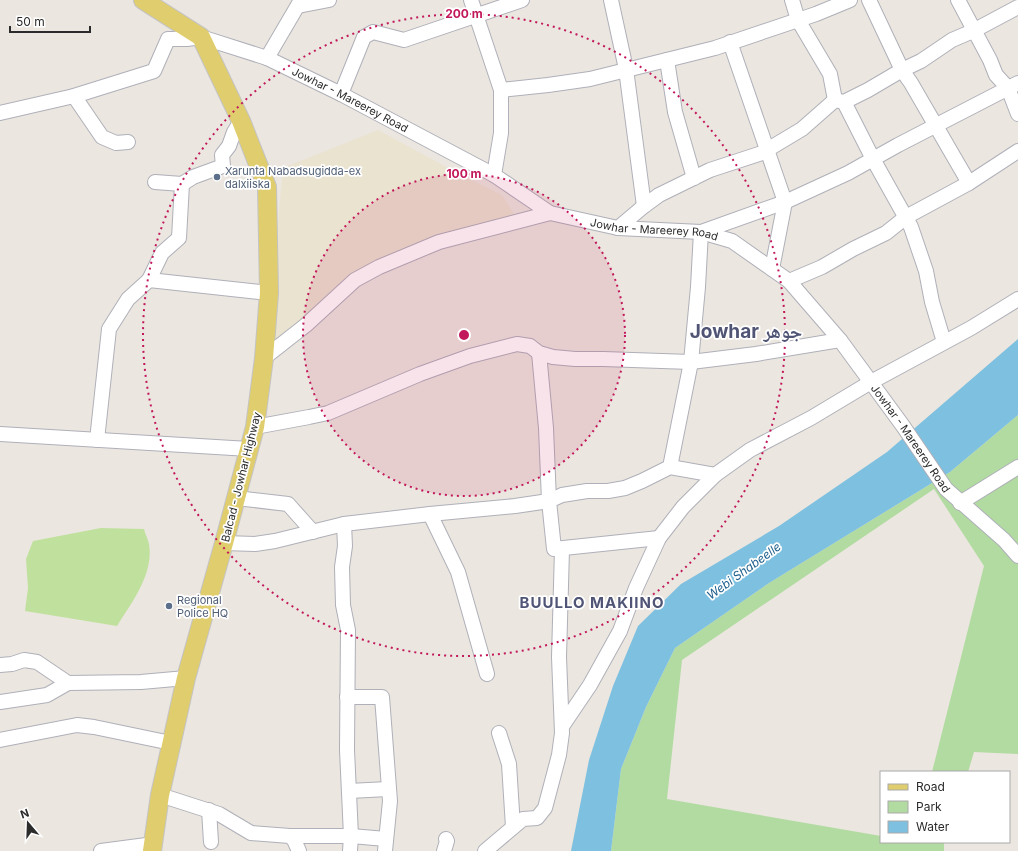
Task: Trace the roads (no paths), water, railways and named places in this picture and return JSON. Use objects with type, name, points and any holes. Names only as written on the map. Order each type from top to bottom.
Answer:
[{"type":"main road","points":[[143,0],[202,37]]},
{"type":"main road","name":"Balcad - Jowhar Highway","points":[[153,847],[160,795],[186,678],[255,426],[264,358],[269,293],[267,187],[241,121],[202,37]]},
{"type":"street","points":[[267,58],[300,3],[329,0]]},
{"type":"street","points":[[471,0],[501,90],[501,133],[494,175]]},
{"type":"street","points":[[340,94],[364,37],[368,34],[373,32],[404,40],[522,0]]},
{"type":"street","points":[[610,0],[626,69],[644,206]]},
{"type":"street","points":[[792,0],[798,20],[830,74],[840,101],[911,226],[926,271],[932,302],[944,342]]},
{"type":"street","points":[[501,90],[548,86],[609,75],[626,69],[715,48],[798,20],[850,0]]},
{"type":"street","points":[[869,0],[902,70],[907,76],[969,183]]},
{"type":"street","points":[[958,0],[973,31],[990,60],[996,75],[1013,85],[1018,114]]},
{"type":"street","points":[[618,228],[659,195],[710,170],[755,156],[802,129],[840,101],[868,90],[902,70],[921,61],[952,40],[973,31],[1018,7]]},
{"type":"street","name":"Jowhar - Mareerey Road","points":[[202,37],[267,58],[340,94],[494,175],[550,213],[618,228],[701,232],[732,241],[789,281],[840,340],[904,426],[946,489],[960,503],[1004,540],[1018,556]]},
{"type":"street","points":[[0,114],[74,96],[154,71],[168,38],[187,39],[202,37]]},
{"type":"street","points":[[730,42],[766,150],[786,202],[772,269]]},
{"type":"street","points":[[667,60],[675,112],[694,178]]},
{"type":"street","points":[[670,467],[691,362],[698,287],[701,232],[786,202],[848,173],[1013,85]]},
{"type":"street","points":[[74,96],[102,137],[116,143],[128,142]]},
{"type":"street","points":[[155,182],[182,184],[193,177],[223,166],[222,155],[229,146],[234,132],[241,121]]},
{"type":"street","points":[[789,281],[822,267],[853,249],[886,233],[906,217],[969,183],[1018,151]]},
{"type":"street","points":[[97,440],[109,329],[128,299],[149,280],[162,253],[179,238],[182,184]]},
{"type":"street","points":[[264,358],[306,325],[355,280],[379,267],[439,242],[550,213]]},
{"type":"street","points":[[149,280],[269,293]]},
{"type":"street","points":[[563,725],[590,685],[620,631],[636,588],[659,538],[683,507],[715,475],[750,450],[811,418],[871,382],[971,328],[1018,299]]},
{"type":"street","points":[[255,426],[328,413],[420,374],[470,356],[517,344],[530,346],[539,353],[553,357],[575,359],[691,362],[756,354],[840,340]]},
{"type":"street","points":[[539,353],[546,428],[549,501],[554,549],[659,538]]},
{"type":"street","points":[[0,434],[249,449]]},
{"type":"street","points":[[224,543],[254,544],[275,541],[344,524],[507,507],[549,501],[562,495],[587,491],[608,491],[625,488],[670,467],[715,475]]},
{"type":"street","points":[[960,503],[1018,467]]},
{"type":"street","points":[[236,498],[288,504],[313,532]]},
{"type":"street","points":[[430,514],[458,572],[487,674]]},
{"type":"street","points":[[344,524],[345,539],[342,567],[343,605],[348,630],[347,697],[351,836],[350,851]]},
{"type":"street","points":[[485,851],[523,819],[536,818],[545,808],[559,755],[563,725],[559,657],[562,549]]},
{"type":"street","points":[[0,665],[12,664],[24,660],[37,662],[68,683]]},
{"type":"street","points":[[0,702],[47,696],[68,683],[141,682],[186,678]]},
{"type":"street","points":[[160,795],[219,814],[251,833],[290,836],[351,836],[385,845],[390,801],[382,697],[347,697]]},
{"type":"street","points":[[0,740],[77,725],[94,726],[171,742]]},
{"type":"street","points":[[499,733],[508,764],[513,827]]},
{"type":"street","points":[[349,790],[388,789]]},
{"type":"street","points":[[209,810],[211,842]]},
{"type":"street","points":[[290,836],[294,840],[298,851]]},
{"type":"street","points":[[101,851],[153,847]]},
{"type":"water","name":"Webi Shabeelle","points":[[1018,339],[1018,415],[950,472],[769,583],[675,648],[646,707],[621,769],[611,851],[571,851],[589,760],[613,686],[638,626],[681,584],[779,526],[887,452]]},
{"type":"place","name":"Xarunta Nabadsugidda-ex dalxiiska","points":[[217,177]]},
{"type":"place","name":"Regional Police HQ","points":[[169,606]]},
{"type":"district","name":"Jowhar جوهر","points":[[746,331]]},
{"type":"district","name":"BUULLO MAKIINO","points":[[592,603]]}]
